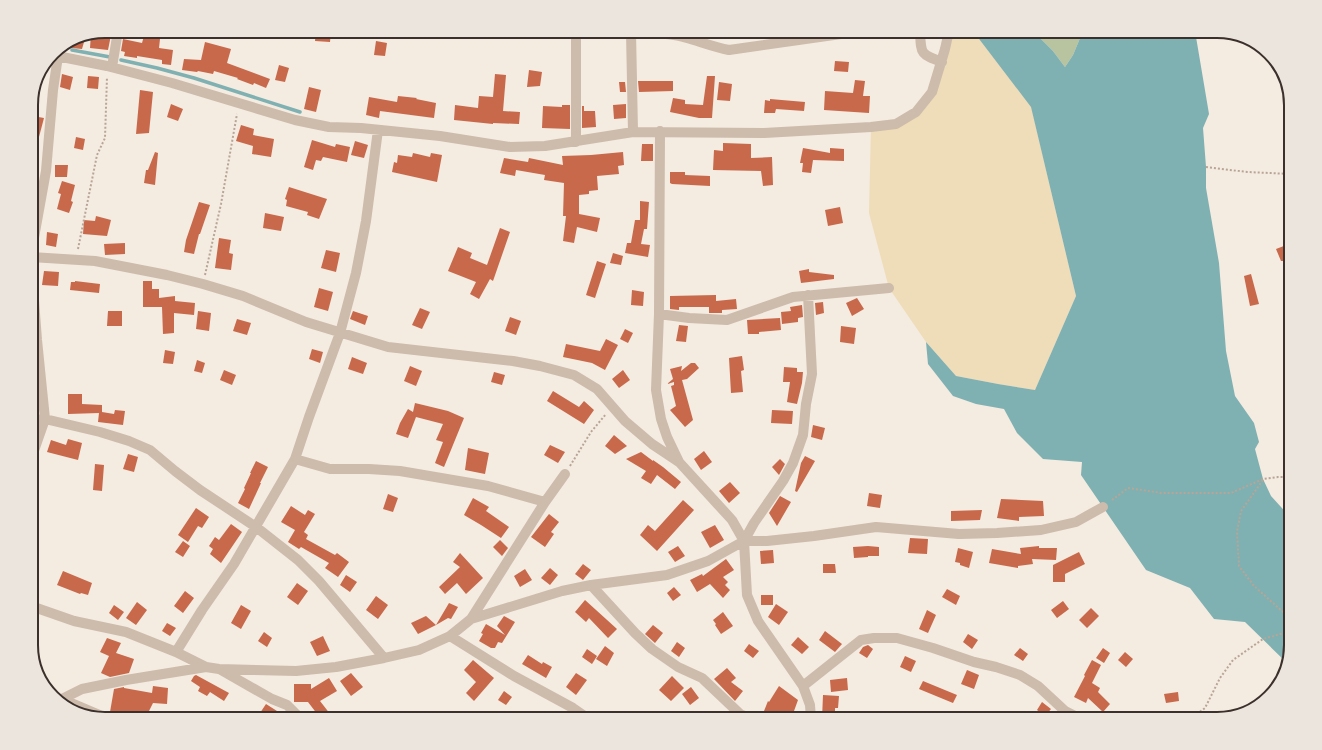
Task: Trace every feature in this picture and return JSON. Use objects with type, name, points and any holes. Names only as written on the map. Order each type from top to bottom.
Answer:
[{"type":"street","points":[[109,67],[116,38]]},
{"type":"street","points":[[576,38],[576,142]]},
{"type":"street","points":[[629,38],[633,132]]},
{"type":"street","points":[[689,38],[712,47],[729,50],[813,38]]},
{"type":"street","points":[[920,38],[921,48],[926,56],[942,62]]},
{"type":"street","points":[[59,57],[109,67],[172,83],[295,120],[330,127],[361,128],[440,136],[510,147],[545,146],[633,132],[764,132],[871,127],[896,124],[916,112],[932,92],[942,62],[947,38]]},
{"type":"street","points":[[38,216],[46,171],[55,62]]},
{"type":"street","points":[[176,652],[202,610],[234,564],[295,459],[340,334],[356,273],[378,130]]},
{"type":"street","points":[[660,131],[659,314],[656,390],[666,437],[679,462]]},
{"type":"street","points":[[38,256],[95,261],[167,275],[243,296],[306,322],[340,334],[388,347],[513,361],[540,366],[574,376],[597,388],[625,421],[652,444],[679,462],[732,520],[744,541],[747,595],[755,614],[766,632],[803,686],[811,712]]},
{"type":"street","points":[[659,314],[690,318],[727,320],[793,297],[889,288]]},
{"type":"street","points":[[744,541],[754,523],[783,481],[793,463],[803,435],[806,404],[812,374],[808,295]]},
{"type":"street","points":[[38,350],[45,419],[38,439]]},
{"type":"street","points":[[38,420],[45,419],[100,432],[129,441],[150,450],[200,490],[256,527],[298,560],[320,581],[384,658]]},
{"type":"street","points":[[295,459],[330,469],[369,468],[400,471],[488,486],[545,502]]},
{"type":"street","points":[[38,608],[74,621],[126,632],[176,652],[206,667],[219,669],[296,672],[336,667],[419,650],[450,636],[471,619],[545,502],[565,474]]},
{"type":"street","points":[[471,619],[562,591],[591,585],[667,575],[708,561],[744,541],[766,541],[814,536],[876,527],[959,534],[1041,530],[1076,522],[1103,507]]},
{"type":"street","points":[[591,585],[634,633],[652,649],[678,667],[702,678],[738,712]]},
{"type":"street","points":[[450,636],[514,676],[579,712]]},
{"type":"street","points":[[803,686],[861,640],[874,638],[897,638],[1020,675],[1038,686],[1060,712]]},
{"type":"street","points":[[64,698],[82,689],[206,667]]},
{"type":"street","points":[[219,669],[272,699],[287,705],[294,712]]},
{"type":"path","points":[[76,260],[96,155],[105,138],[109,67]]},
{"type":"path","points":[[203,284],[221,204],[239,103]]},
{"type":"path","points":[[1206,167],[1247,172],[1284,174]]},
{"type":"path","points":[[565,474],[591,432],[612,406]]},
{"type":"path","points":[[1103,507],[1128,488],[1162,493],[1231,493],[1263,479],[1284,476]]},
{"type":"path","points":[[1263,479],[1241,511],[1237,532],[1239,566],[1254,586],[1284,613]]},
{"type":"path","points":[[1199,712],[1204,708],[1220,678],[1233,660],[1263,639],[1284,633]]},
{"type":"green space","points":[[1040,38],[1080,38],[1073,55],[1065,67],[1053,51]]},
{"type":"sand","points":[[947,38],[978,38],[1031,106],[1076,296],[1035,390],[956,376],[926,342],[889,288],[869,213],[871,127],[896,124],[930,95]]},
{"type":"water","points":[[978,38],[1040,38],[1053,51],[1065,67],[1073,55],[1080,38],[1196,38],[1209,114],[1203,128],[1206,188],[1219,263],[1226,351],[1235,396],[1254,423],[1259,442],[1255,449],[1263,479],[1271,496],[1284,510],[1284,645],[1282,658],[1245,622],[1214,619],[1190,588],[1146,570],[1081,475],[1082,462],[1043,459],[1017,433],[1004,409],[976,404],[953,396],[928,364],[926,342],[956,376],[1035,390],[1076,296],[1031,107]]},
{"type":"building","points":[[110,38],[108,50],[90,48],[91,39]]},
{"type":"building","points":[[143,38],[160,39],[159,48],[173,50],[171,65],[162,64],[162,60],[137,56],[137,58],[124,56],[125,52],[121,51],[123,39],[142,43]]},
{"type":"building","points":[[315,38],[330,38],[330,42],[315,41]]},
{"type":"building","points":[[376,41],[387,43],[385,56],[374,55]]},
{"type":"building","points":[[84,42],[82,49],[70,48]]},
{"type":"building","points":[[205,42],[231,49],[227,63],[270,79],[266,88],[214,71],[213,74],[182,70],[184,59],[201,60]]},
{"type":"building","points":[[835,61],[849,62],[848,72],[834,71]]},
{"type":"building","points":[[279,65],[289,68],[285,82],[275,80]]},
{"type":"building","points":[[529,70],[542,72],[540,86],[527,87]]},
{"type":"building","points":[[62,74],[73,77],[70,90],[60,87]]},
{"type":"building","points":[[495,74],[506,75],[503,111],[520,112],[519,124],[493,124],[454,120],[455,105],[478,108],[479,96],[493,97]]},
{"type":"building","points":[[88,76],[99,77],[98,89],[87,88]]},
{"type":"building","points":[[707,76],[715,76],[712,118],[699,118],[670,112],[673,98],[685,100],[685,104],[703,105]]},
{"type":"building","points":[[855,80],[865,81],[863,96],[870,96],[869,113],[824,110],[825,91],[853,93]]},
{"type":"building","points":[[638,81],[673,81],[673,91],[639,92]]},
{"type":"building","points":[[619,82],[625,82],[626,92],[620,92]]},
{"type":"building","points":[[719,82],[732,84],[730,101],[717,100]]},
{"type":"building","points":[[309,87],[321,90],[316,112],[304,109]]},
{"type":"building","points":[[140,90],[153,92],[149,133],[136,134]]},
{"type":"building","points":[[398,96],[417,98],[416,99],[436,103],[434,118],[380,111],[379,118],[366,115],[369,97],[397,102]]},
{"type":"building","points":[[770,99],[805,102],[804,111],[776,109],[775,113],[764,113],[765,100],[770,101]]},
{"type":"building","points":[[171,104],[183,109],[178,121],[167,117]]},
{"type":"building","points":[[626,104],[626,118],[614,119],[613,105]]},
{"type":"building","points":[[562,105],[570,105],[570,129],[542,128],[543,106],[562,107]]},
{"type":"building","points":[[582,106],[584,106],[584,111],[595,111],[596,127],[582,128]]},
{"type":"building","points":[[38,117],[44,118],[38,141]]},
{"type":"building","points":[[241,125],[254,129],[253,135],[274,139],[271,157],[252,154],[253,146],[236,141]]},
{"type":"building","points":[[76,137],[85,139],[83,150],[74,148]]},
{"type":"building","points":[[312,140],[335,147],[336,144],[350,147],[347,162],[323,157],[321,161],[316,160],[313,170],[304,167]]},
{"type":"building","points":[[355,141],[368,145],[364,158],[351,155]]},
{"type":"building","points":[[723,143],[751,144],[751,158],[772,157],[773,185],[763,186],[761,171],[713,170],[714,150],[723,151]]},
{"type":"building","points":[[642,144],[653,144],[653,161],[641,161]]},
{"type":"building","points":[[803,148],[830,153],[830,148],[844,149],[844,161],[813,160],[811,173],[802,172],[803,163],[800,163]]},
{"type":"building","points":[[155,152],[158,153],[155,185],[144,183],[146,170],[148,170]]},
{"type":"building","points":[[623,152],[624,165],[618,166],[619,174],[597,176],[598,190],[589,191],[589,194],[579,195],[579,214],[600,218],[597,232],[577,227],[574,243],[563,241],[566,216],[563,216],[564,183],[544,180],[545,175],[516,170],[515,176],[500,173],[504,158],[528,162],[529,158],[563,165],[562,156]]},
{"type":"building","points":[[413,153],[430,157],[431,153],[442,155],[437,182],[392,172],[394,162],[397,163],[398,155],[412,157]]},
{"type":"building","points":[[55,165],[68,165],[67,177],[55,177]]},
{"type":"building","points":[[670,172],[685,172],[685,175],[710,176],[710,186],[672,184],[670,183]]},
{"type":"building","points":[[62,181],[75,185],[71,201],[73,202],[69,213],[57,209],[61,194],[58,193]]},
{"type":"building","points":[[289,187],[327,199],[319,219],[307,215],[308,212],[286,206],[287,200],[285,199]]},
{"type":"building","points":[[640,201],[649,202],[647,229],[644,229],[641,244],[650,245],[648,257],[625,253],[627,243],[631,243],[635,220],[640,220]]},
{"type":"building","points":[[199,202],[210,205],[199,234],[194,254],[184,252],[186,240]]},
{"type":"building","points":[[840,207],[843,223],[828,226],[825,210]]},
{"type":"building","points":[[265,213],[284,217],[281,231],[263,228]]},
{"type":"building","points":[[96,216],[111,220],[107,236],[83,234],[84,220],[95,221]]},
{"type":"building","points":[[500,228],[510,232],[493,281],[490,279],[479,299],[470,294],[476,282],[448,271],[458,247],[472,253],[470,258],[487,265]]},
{"type":"building","points":[[47,232],[58,234],[56,247],[46,245]]},
{"type":"building","points":[[219,238],[231,240],[229,253],[233,254],[231,270],[215,268]]},
{"type":"building","points":[[125,243],[125,254],[105,255],[104,244]]},
{"type":"building","points":[[1284,246],[1284,266],[1283,261],[1281,261],[1276,249]]},
{"type":"building","points":[[326,250],[340,253],[336,272],[321,268]]},
{"type":"building","points":[[613,253],[623,256],[621,265],[610,263]]},
{"type":"building","points":[[597,261],[606,264],[595,298],[586,295]]},
{"type":"building","points":[[809,269],[809,272],[834,275],[834,279],[801,283],[799,271]]},
{"type":"building","points":[[44,271],[59,272],[58,286],[42,285]]},
{"type":"building","points":[[1251,274],[1259,304],[1250,306],[1244,276]]},
{"type":"building","points":[[75,281],[100,284],[99,293],[70,290],[71,282]]},
{"type":"building","points":[[143,281],[152,281],[152,289],[159,289],[159,298],[175,296],[175,301],[195,303],[194,315],[174,313],[174,333],[163,334],[162,307],[143,307]]},
{"type":"building","points":[[319,288],[333,292],[328,311],[314,307]]},
{"type":"building","points":[[632,290],[644,292],[643,306],[631,305]]},
{"type":"building","points":[[716,295],[716,301],[736,299],[737,309],[722,310],[722,313],[709,313],[709,307],[679,307],[679,310],[670,309],[670,296]]},
{"type":"building","points":[[857,298],[864,309],[852,316],[846,303]]},
{"type":"building","points":[[823,302],[824,313],[816,315],[815,303]]},
{"type":"building","points":[[802,305],[803,317],[798,318],[798,322],[782,324],[781,312],[791,311],[790,307]]},
{"type":"building","points":[[420,308],[430,312],[422,329],[412,325]]},
{"type":"building","points":[[108,311],[122,311],[122,326],[107,326]]},
{"type":"building","points":[[198,311],[211,313],[209,331],[196,329]]},
{"type":"building","points":[[353,311],[368,316],[365,325],[350,319]]},
{"type":"building","points":[[510,317],[521,321],[516,335],[505,331]]},
{"type":"building","points":[[780,318],[781,330],[759,332],[759,334],[748,334],[747,320]]},
{"type":"building","points":[[237,319],[251,323],[247,335],[233,331]]},
{"type":"building","points":[[679,325],[688,326],[686,342],[676,341]]},
{"type":"building","points":[[841,326],[856,328],[854,344],[840,342]]},
{"type":"building","points":[[625,329],[633,333],[628,343],[620,339]]},
{"type":"building","points":[[606,339],[618,345],[605,370],[592,363],[563,357],[566,344],[600,351]]},
{"type":"building","points":[[312,349],[323,352],[320,363],[309,359]]},
{"type":"building","points":[[165,350],[175,352],[173,364],[163,363]]},
{"type":"building","points":[[742,356],[744,370],[741,371],[743,392],[731,393],[729,358]]},
{"type":"building","points":[[352,357],[367,363],[363,374],[348,369]]},
{"type":"building","points":[[197,360],[205,363],[202,373],[194,371]]},
{"type":"building","points":[[691,363],[695,363],[699,368],[687,379],[682,380],[693,420],[685,427],[670,410],[676,406],[671,386],[674,385],[674,382],[667,384],[673,379],[670,369],[682,366],[681,371]]},
{"type":"building","points":[[410,366],[422,371],[416,386],[404,381]]},
{"type":"building","points":[[784,367],[797,368],[797,372],[803,372],[797,404],[787,402],[790,382],[783,382]]},
{"type":"building","points":[[224,370],[236,375],[232,385],[220,380]]},
{"type":"building","points":[[623,370],[630,380],[619,388],[612,379]]},
{"type":"building","points":[[494,372],[505,375],[502,385],[491,382]]},
{"type":"building","points":[[553,391],[579,407],[584,401],[594,410],[584,424],[547,401]]},
{"type":"building","points":[[68,394],[82,394],[82,404],[102,405],[102,412],[114,414],[115,410],[125,411],[123,425],[98,422],[99,413],[68,414]]},
{"type":"building","points":[[415,403],[448,411],[464,418],[444,467],[435,463],[443,442],[436,440],[443,424],[416,417],[408,438],[396,434],[408,409],[413,412]]},
{"type":"building","points":[[772,410],[793,411],[792,424],[771,423]]},
{"type":"building","points":[[813,425],[825,428],[822,440],[811,437]]},
{"type":"building","points":[[614,435],[627,446],[615,454],[605,446]]},
{"type":"building","points":[[68,439],[82,443],[78,460],[47,452],[51,440],[66,445]]},
{"type":"building","points":[[550,445],[565,452],[558,463],[544,455]]},
{"type":"building","points":[[468,448],[489,453],[485,474],[465,470]]},
{"type":"building","points":[[704,451],[712,462],[701,470],[694,459]]},
{"type":"building","points":[[641,452],[681,482],[675,489],[657,475],[651,484],[641,478],[646,471],[626,459]]},
{"type":"building","points":[[128,454],[138,457],[134,472],[123,469]]},
{"type":"building","points":[[805,456],[815,461],[797,492],[795,491],[801,463]]},
{"type":"building","points":[[780,459],[785,464],[779,475],[772,467]]},
{"type":"building","points":[[256,461],[268,467],[249,509],[238,503]]},
{"type":"building","points":[[95,464],[104,465],[102,491],[93,490]]},
{"type":"building","points":[[730,482],[740,493],[729,503],[719,491]]},
{"type":"building","points":[[869,493],[882,495],[880,508],[867,506]]},
{"type":"building","points":[[388,494],[398,498],[393,512],[383,509]]},
{"type":"building","points":[[780,496],[791,502],[777,526],[769,513]]},
{"type":"building","points":[[473,498],[489,507],[486,511],[509,527],[501,538],[464,515]]},
{"type":"building","points":[[1001,499],[1043,501],[1044,516],[1019,517],[1019,521],[997,518]]},
{"type":"building","points":[[683,500],[694,510],[657,551],[640,535],[648,525],[655,531]]},
{"type":"building","points":[[291,506],[305,515],[308,510],[315,514],[304,532],[308,535],[306,539],[335,555],[337,553],[349,562],[338,577],[325,568],[329,563],[301,547],[299,549],[288,542],[295,530],[281,522]]},
{"type":"building","points":[[196,508],[209,517],[202,528],[198,526],[188,542],[178,535]]},
{"type":"building","points":[[982,510],[980,520],[951,521],[951,511]]},
{"type":"building","points":[[549,514],[559,522],[551,532],[554,534],[545,547],[531,537]]},
{"type":"building","points":[[231,524],[242,532],[221,563],[210,554],[213,549],[209,546],[215,537],[219,540]]},
{"type":"building","points":[[715,525],[724,540],[710,548],[701,532]]},
{"type":"building","points":[[910,538],[928,539],[927,554],[908,553]]},
{"type":"building","points":[[500,540],[508,548],[502,556],[493,547]]},
{"type":"building","points":[[183,541],[190,546],[183,557],[175,552]]},
{"type":"building","points":[[678,546],[685,556],[675,562],[668,552]]},
{"type":"building","points":[[1039,546],[1039,548],[1057,548],[1056,560],[1032,559],[1033,564],[1018,566],[1018,568],[989,563],[992,549],[1021,554],[1020,548]]},
{"type":"building","points":[[853,547],[879,547],[879,556],[854,558]]},
{"type":"building","points":[[958,548],[973,552],[969,568],[955,562]]},
{"type":"building","points":[[773,550],[774,563],[761,564],[760,551]]},
{"type":"building","points":[[1079,552],[1085,564],[1065,574],[1065,582],[1053,582],[1053,565]]},
{"type":"building","points":[[460,553],[483,578],[466,594],[457,583],[445,594],[439,587],[460,567],[453,562]]},
{"type":"building","points":[[726,559],[734,570],[723,577],[728,582],[725,585],[730,590],[723,598],[710,584],[697,592],[690,580],[702,574],[703,576]]},
{"type":"building","points":[[583,564],[591,570],[583,580],[575,574]]},
{"type":"building","points":[[823,564],[835,564],[836,573],[823,573]]},
{"type":"building","points":[[550,568],[558,575],[550,585],[541,578]]},
{"type":"building","points":[[525,569],[532,580],[520,587],[514,576]]},
{"type":"building","points":[[63,571],[92,583],[88,595],[80,594],[57,585]]},
{"type":"building","points":[[346,575],[357,582],[350,592],[340,585]]},
{"type":"building","points":[[297,583],[308,591],[298,605],[287,597]]},
{"type":"building","points":[[674,587],[681,595],[673,601],[667,593]]},
{"type":"building","points":[[947,589],[960,596],[956,605],[942,597]]},
{"type":"building","points":[[185,591],[194,598],[183,613],[174,606]]},
{"type":"building","points":[[761,595],[773,595],[773,605],[761,605]]},
{"type":"building","points":[[376,596],[388,605],[378,619],[366,610]]},
{"type":"building","points":[[585,600],[617,629],[608,638],[589,618],[586,622],[575,612]]},
{"type":"building","points":[[1063,601],[1069,609],[1057,618],[1051,610]]},
{"type":"building","points":[[137,602],[147,610],[136,625],[126,618]]},
{"type":"building","points":[[449,603],[458,607],[451,619],[448,618],[436,625]]},
{"type":"building","points":[[776,604],[788,612],[779,625],[768,617]]},
{"type":"building","points":[[114,605],[124,612],[118,620],[109,613]]},
{"type":"building","points":[[241,605],[251,611],[241,629],[231,623]]},
{"type":"building","points":[[1091,608],[1099,616],[1087,628],[1079,620]]},
{"type":"building","points":[[927,610],[936,615],[928,633],[919,629]]},
{"type":"building","points":[[723,612],[733,626],[721,634],[713,620]]},
{"type":"building","points":[[426,616],[436,625],[418,634],[411,623]]},
{"type":"building","points":[[504,616],[515,622],[502,643],[498,642],[495,648],[491,648],[479,641],[486,624],[505,635],[497,626]]},
{"type":"building","points":[[167,623],[176,628],[170,636],[162,631]]},
{"type":"building","points":[[653,625],[663,633],[655,643],[645,634]]},
{"type":"building","points":[[825,631],[842,644],[835,652],[819,640]]},
{"type":"building","points":[[264,632],[272,638],[267,647],[258,641]]},
{"type":"building","points":[[968,634],[978,640],[972,649],[963,642]]},
{"type":"building","points":[[323,636],[330,651],[317,656],[310,642]]},
{"type":"building","points":[[798,637],[809,647],[802,654],[791,645]]},
{"type":"building","points":[[107,638],[121,643],[116,653],[134,659],[129,673],[110,677],[101,673],[109,656],[100,652]]},
{"type":"building","points":[[677,642],[685,648],[679,657],[671,651]]},
{"type":"building","points":[[749,644],[759,651],[753,658],[744,651]]},
{"type":"building","points":[[868,645],[873,649],[867,658],[859,653],[863,647]]},
{"type":"building","points":[[605,646],[614,653],[607,666],[596,659]]},
{"type":"building","points":[[1020,648],[1028,654],[1023,661],[1014,655]]},
{"type":"building","points":[[1103,648],[1110,653],[1104,663],[1096,658]]},
{"type":"building","points":[[587,649],[597,656],[592,664],[582,657]]},
{"type":"building","points":[[1125,652],[1133,659],[1126,667],[1118,660]]},
{"type":"building","points":[[528,655],[542,664],[543,662],[552,667],[546,678],[522,664]]},
{"type":"building","points":[[905,656],[916,661],[911,672],[900,667]]},
{"type":"building","points":[[473,660],[494,678],[474,701],[466,693],[476,682],[464,670]]},
{"type":"building","points":[[1092,660],[1101,665],[1092,683],[1100,688],[1098,692],[1110,704],[1103,712],[1088,698],[1086,703],[1074,697]]},
{"type":"building","points":[[727,668],[736,678],[731,682],[743,691],[735,701],[714,679]]},
{"type":"building","points":[[967,670],[979,675],[974,689],[961,684]]},
{"type":"building","points":[[351,673],[363,687],[351,696],[340,681]]},
{"type":"building","points":[[576,673],[587,680],[576,695],[566,687]]},
{"type":"building","points":[[196,675],[229,693],[224,701],[210,692],[207,696],[198,691],[200,687],[191,681]]},
{"type":"building","points":[[672,676],[684,688],[671,701],[659,690]]},
{"type":"building","points":[[329,678],[337,691],[320,701],[329,712],[316,712],[308,702],[294,702],[294,684],[311,684],[311,689]]},
{"type":"building","points":[[847,678],[848,690],[831,692],[830,680]]},
{"type":"building","points":[[923,681],[957,695],[953,703],[919,689]]},
{"type":"building","points":[[153,686],[168,688],[167,704],[153,703],[148,712],[110,712],[114,689],[124,687],[152,693]]},
{"type":"building","points":[[779,686],[798,700],[794,711],[797,711],[764,712],[768,701],[769,702]]},
{"type":"building","points":[[691,687],[699,698],[690,705],[682,694]]},
{"type":"building","points":[[504,691],[512,697],[506,705],[498,700]]},
{"type":"building","points":[[1178,692],[1179,701],[1166,703],[1164,694]]},
{"type":"building","points":[[823,695],[839,696],[838,708],[835,708],[835,712],[822,712]]},
{"type":"building","points":[[1042,702],[1051,709],[1048,712],[1040,712],[1037,710]]},
{"type":"building","points":[[266,704],[277,711],[276,712],[261,712]]},
{"type":"waterway","points":[[72,50],[110,57]]},
{"type":"waterway","points":[[121,60],[194,78],[300,112]]}]
